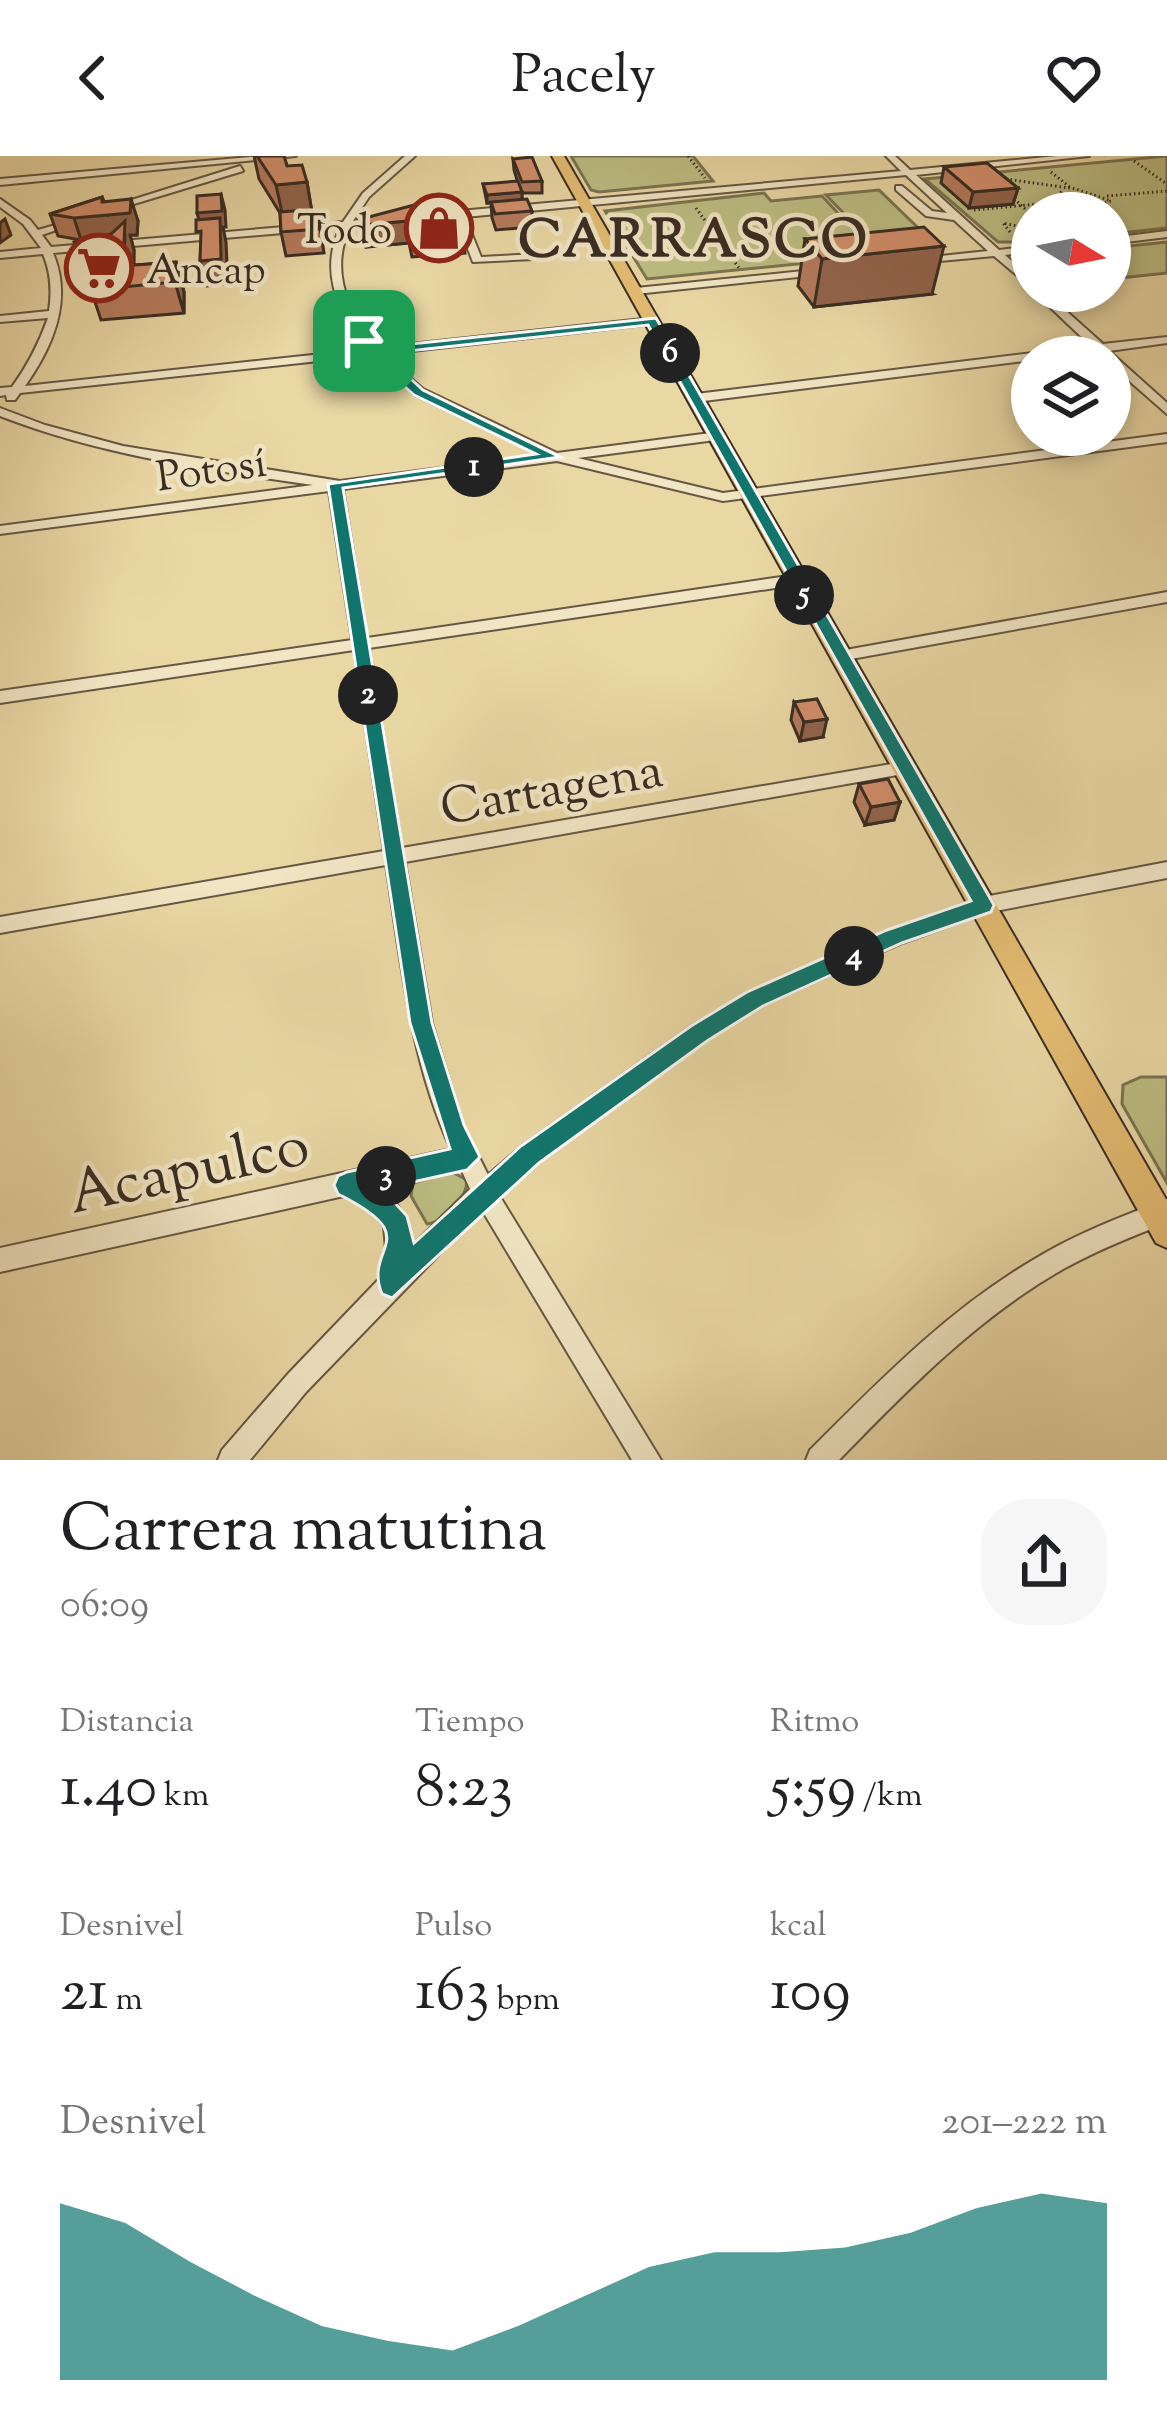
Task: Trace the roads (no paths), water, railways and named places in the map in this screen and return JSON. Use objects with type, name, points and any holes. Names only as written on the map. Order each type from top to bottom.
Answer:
[{"type":"main road","points":[[558,156],[795,580],[1164,1219]]},
{"type":"street","points":[[0,182],[291,156]]},
{"type":"street","points":[[40,233],[147,196],[291,156]]},
{"type":"street","points":[[364,341],[341,301],[335,272],[341,225],[411,156]]},
{"type":"street","points":[[890,156],[961,214],[1011,265]]},
{"type":"street","points":[[412,218],[1085,156]]},
{"type":"street","points":[[899,188],[929,214],[961,214]]},
{"type":"street","points":[[0,202],[40,233],[57,269],[54,314],[40,351],[0,411],[68,440],[118,451],[335,484],[421,1023],[453,1128],[484,1192],[647,1460]]},
{"type":"street","points":[[459,214],[477,260],[533,256]]},
{"type":"street","points":[[0,255],[388,220]]},
{"type":"street","points":[[1131,238],[1167,234]]},
{"type":"street","points":[[96,261],[115,256],[130,243]]},
{"type":"street","points":[[908,262],[1011,251]]},
{"type":"street","points":[[57,269],[76,265]]},
{"type":"street","points":[[637,291],[840,270]]},
{"type":"street","points":[[1061,312],[1086,336]]},
{"type":"street","points":[[0,319],[54,314]]},
{"type":"street","points":[[350,354],[362,363],[385,362],[399,349],[652,321]]},
{"type":"street","points":[[1131,344],[1167,340]]},
{"type":"street","points":[[0,392],[350,354],[364,341],[390,341],[399,349]]},
{"type":"street","points":[[696,398],[1011,359]]},
{"type":"street","points":[[385,362],[419,392],[460,416],[553,457],[698,494],[750,495],[1167,438]]},
{"type":"street","points":[[1131,377],[1167,410]]},
{"type":"street","name":"Potosí","points":[[0,530],[718,436]]},
{"type":"street","points":[[0,697],[795,580]]},
{"type":"street","points":[[840,656],[1167,597]]},
{"type":"street","name":"Cartagena","points":[[0,925],[903,768]]},
{"type":"street","points":[[232,1460],[297,1383],[484,1192],[680,1047],[755,999],[895,937],[984,905],[1167,870]]},
{"type":"street","name":"Acapulco","points":[[0,1260],[467,1157]]},
{"type":"street","points":[[347,1185],[382,1202],[398,1226],[402,1240],[392,1284]]},
{"type":"street","points":[[820,1460],[927,1354],[1041,1268],[1164,1219]]},
{"type":"place","name":"Todo","points":[[439,228]]},
{"type":"place","name":"Ancap","points":[[99,268]]},
{"type":"district","name":"CARRASCO","points":[[694,237]]}]
